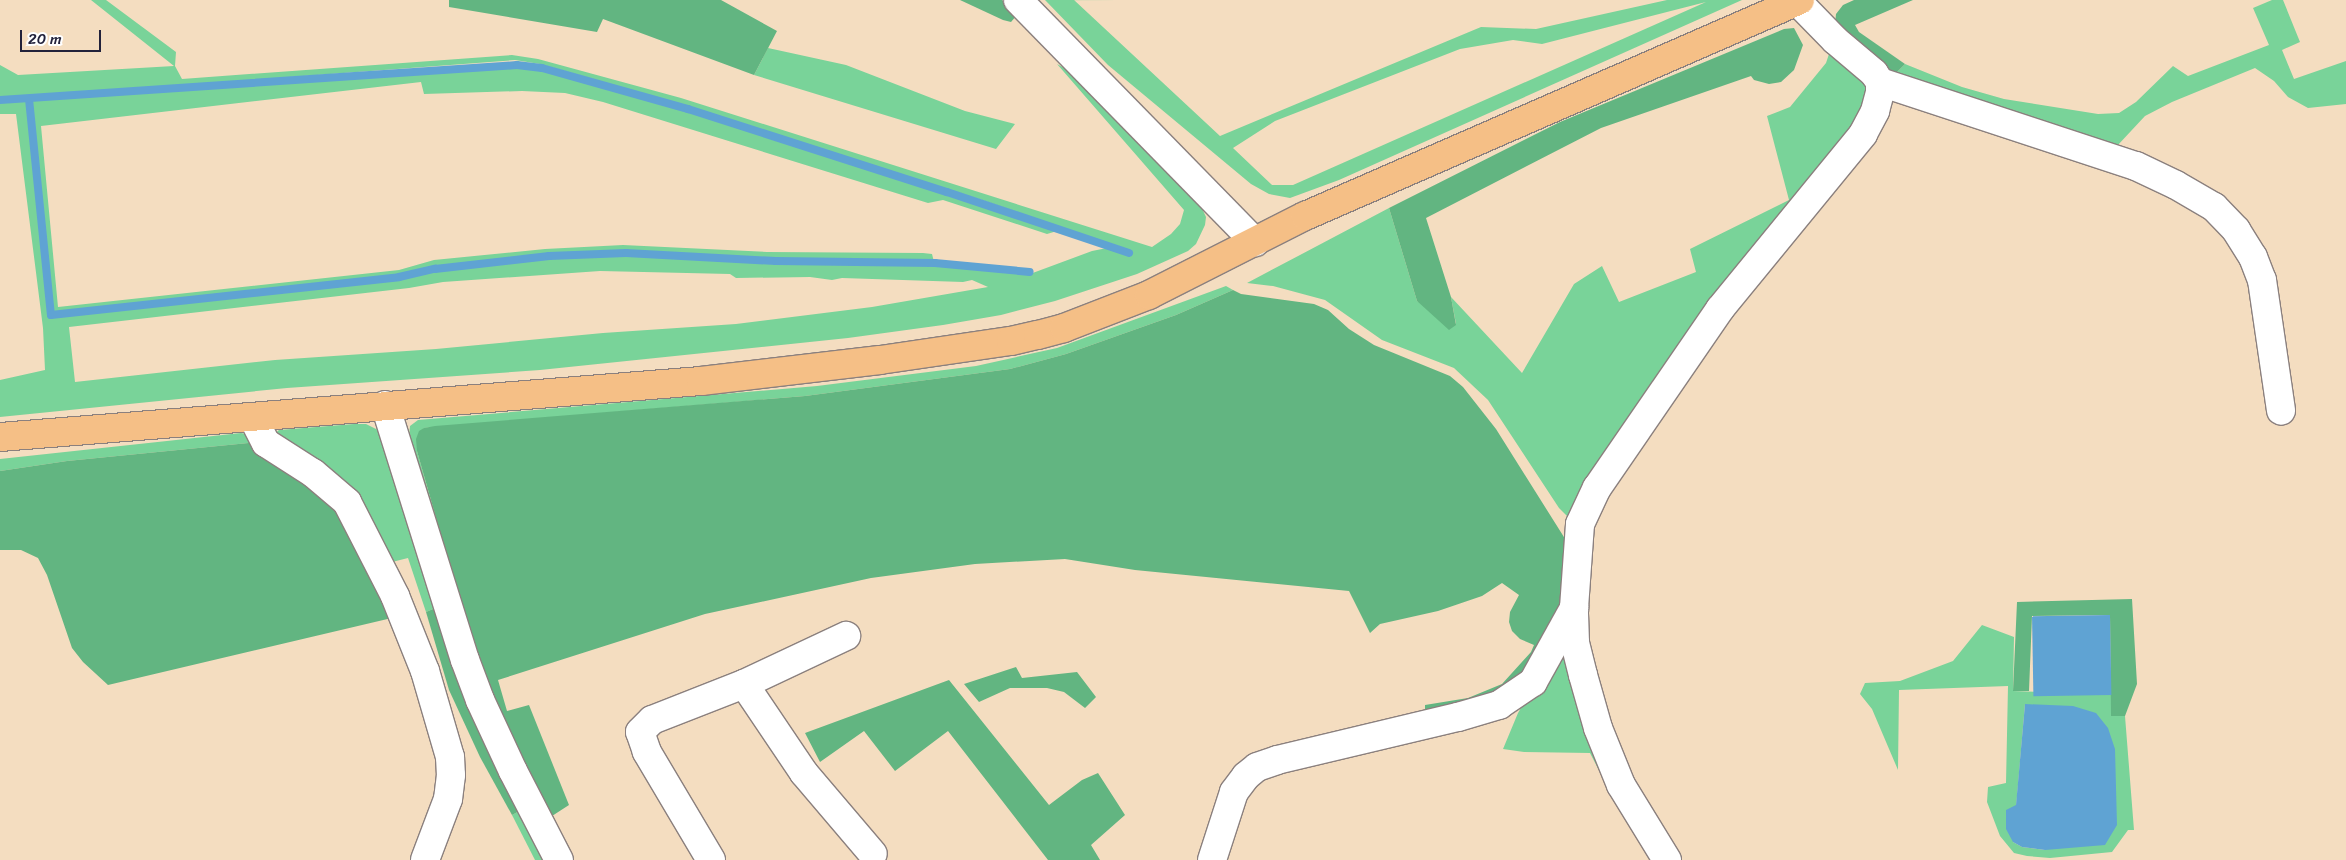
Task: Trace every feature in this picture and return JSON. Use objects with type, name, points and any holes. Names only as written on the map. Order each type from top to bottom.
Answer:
[{"type":"main road","points":[[0,437],[700,381],[880,360],[1010,341],[1064,328],[1149,295],[1305,216],[1480,138],[1798,1]]},
{"type":"street","points":[[1018,0],[1256,242]]},
{"type":"street","points":[[1667,860],[1621,785],[1598,728],[1575,642],[1574,608],[1580,524],[1597,488],[1720,309],[1863,134],[1875,111],[1880,92],[1880,82],[1874,72],[1835,40],[1798,1]]},
{"type":"street","points":[[1880,82],[2136,166],[2176,185],[2214,207],[2236,230],[2253,257],[2262,280],[2281,412]]},
{"type":"street","points":[[385,405],[462,651],[480,700],[512,771],[559,860]]},
{"type":"street","points":[[253,418],[266,443],[313,473],[347,502],[395,596],[424,671],[450,757],[451,775],[448,799],[425,860]]},
{"type":"street","points":[[1212,860],[1234,792],[1246,776],[1257,767],[1277,760],[1458,717],[1499,705],[1533,682],[1574,608]]},
{"type":"street","points":[[711,860],[647,752],[640,732],[652,720],[744,684],[846,636]]},
{"type":"street","points":[[744,684],[804,773],[873,854]]},
{"type":"green space","points":[[91,0],[106,0],[176,52],[175,66],[182,79],[512,55],[538,59],[681,98],[1152,247],[1171,234],[1180,224],[1184,210],[1057,64],[1073,73],[1198,200],[1206,217],[1205,225],[1196,244],[1188,251],[1137,274],[1055,301],[1001,315],[943,325],[848,338],[540,370],[287,388],[0,417],[0,380],[45,370],[43,328],[16,114],[0,114],[0,101],[28,101],[50,316],[400,278],[435,270],[550,257],[626,255],[776,263],[935,265],[1030,274],[1092,251],[1107,248],[1130,255],[1128,250],[982,200],[685,105],[540,64],[515,60],[0,98],[0,65],[18,75],[174,66]],"holes":[[[600,271],[730,274],[736,278],[810,277],[832,280],[842,278],[963,282],[972,280],[988,287],[872,307],[736,324],[603,333],[436,349],[275,360],[75,382],[69,327],[409,288],[443,282]]]},
{"type":"green space","points":[[449,0],[721,0],[777,31],[754,75],[603,19],[597,32],[449,7]]},
{"type":"green space","points":[[960,0],[1002,0],[1017,15],[1011,22],[1003,20]]},
{"type":"green space","points":[[1045,0],[1074,0],[1220,136],[1481,27],[1536,29],[1667,0],[1742,0],[1339,180],[1290,198],[1269,194],[1251,184],[1108,65]],"holes":[[[1706,2],[1293,185],[1272,185],[1233,148],[1275,121],[1460,49],[1513,40],[1542,44]]]},
{"type":"green space","points":[[1854,0],[1913,0],[1855,25],[1859,32],[1905,64],[1895,74],[1839,34],[1835,24],[1836,14],[1843,5]]},
{"type":"green space","points":[[2272,0],[2283,0],[2300,42],[2282,50],[2294,79],[2346,61],[2346,104],[2308,108],[2288,97],[2274,81],[2255,68],[2172,102],[2145,116],[2117,146],[1895,74],[1905,64],[1962,87],[2004,99],[2098,114],[2119,113],[2136,102],[2173,66],[2188,76],[2269,45],[2253,8]]},
{"type":"green space","points":[[1794,28],[1803,45],[1794,70],[1781,82],[1769,84],[1754,80],[1751,76],[1601,128],[1426,218],[1451,297],[1456,325],[1449,330],[1417,301],[1389,208],[1560,122],[1784,29]]},
{"type":"green space","points":[[1832,45],[1866,76],[1870,105],[1576,525],[1559,508],[1488,400],[1454,368],[1382,340],[1325,300],[1273,286],[1247,283],[1389,208],[1417,301],[1456,324],[1451,297],[1522,373],[1574,284],[1602,266],[1619,302],[1696,272],[1690,249],[1789,200],[1767,116],[1790,107],[1826,63]]},
{"type":"green space","points":[[768,48],[846,65],[965,111],[1015,124],[996,149],[754,75]]},
{"type":"green space","points":[[516,67],[541,69],[703,116],[1057,231],[1047,234],[943,200],[928,203],[603,102],[565,93],[522,91],[424,94],[421,82],[41,126],[58,307],[399,270],[434,260],[545,249],[623,245],[767,252],[923,253],[932,254],[934,262],[775,260],[626,252],[548,255],[434,268],[399,276],[52,314],[30,101]]},
{"type":"green space","points":[[1226,286],[1233,290],[1176,315],[1066,354],[1010,369],[805,396],[424,428],[417,451],[458,595],[498,711],[552,816],[547,819],[492,712],[409,437],[410,426],[418,420],[817,386],[976,366],[1057,348]]},
{"type":"green space","points":[[1233,290],[1241,294],[1314,304],[1328,310],[1349,329],[1374,345],[1450,376],[1463,387],[1496,429],[1574,553],[1569,596],[1511,693],[1425,718],[1425,705],[1468,698],[1502,684],[1531,652],[1534,645],[1520,639],[1512,631],[1509,622],[1510,612],[1519,595],[1502,583],[1482,596],[1438,611],[1380,624],[1370,633],[1349,591],[1135,570],[1065,559],[975,564],[871,578],[705,614],[498,680],[507,711],[529,705],[569,805],[552,816],[498,711],[481,669],[417,451],[416,439],[419,431],[435,426],[805,396],[1010,369],[1066,354],[1176,315]]},
{"type":"green space","points":[[366,424],[382,432],[440,606],[426,612],[408,558],[388,563],[273,435],[279,430]]},
{"type":"green space","points":[[241,433],[250,435],[259,442],[67,461],[0,471],[0,459]]},
{"type":"green space","points":[[259,442],[330,498],[396,617],[108,685],[83,662],[72,648],[47,575],[38,558],[21,550],[0,550],[0,471],[67,461]]},
{"type":"green space","points":[[2132,599],[2137,684],[2125,716],[2111,716],[2110,615],[2032,616],[2029,691],[2013,691],[2017,602]]},
{"type":"green space","points":[[440,606],[525,808],[512,815],[480,757],[449,690],[426,612]]},
{"type":"green space","points":[[1982,625],[2014,637],[2013,691],[2111,695],[2111,716],[2125,716],[2134,830],[2128,830],[2112,852],[2050,858],[2027,856],[2014,853],[2000,836],[1987,802],[1988,787],[2006,783],[2008,686],[1899,690],[1898,770],[1872,709],[1860,694],[1865,683],[1900,681],[1953,661]],"holes":[[[2025,704],[2045,850],[2022,847],[2013,842]]]},
{"type":"green space","points":[[1571,644],[1607,786],[1590,753],[1524,752],[1503,749],[1518,713],[1532,689]]},
{"type":"green space","points":[[1016,667],[1022,678],[1077,672],[1096,697],[1085,708],[1064,692],[1047,688],[1010,688],[979,702],[964,684]]},
{"type":"green space","points":[[949,680],[1049,805],[1082,780],[1098,773],[1125,815],[1091,845],[1100,860],[1048,860],[948,731],[895,771],[864,731],[820,762],[805,733]]},
{"type":"green space","points":[[525,808],[552,860],[535,860],[512,815]]},
{"type":"water","points":[[2110,615],[2111,695],[2033,696],[2032,616]]},
{"type":"water","points":[[2025,704],[2073,706],[2096,713],[2108,728],[2115,749],[2117,825],[2105,845],[2045,850],[2022,847],[2013,842],[2006,829],[2006,810],[2016,805]]},
{"type":"waterway","points":[[0,100],[517,65],[542,68],[688,109],[1129,253]]},
{"type":"waterway","points":[[29,99],[51,315],[399,277],[435,269],[549,256],[626,253],[776,261],[935,263],[1030,272]]}]
